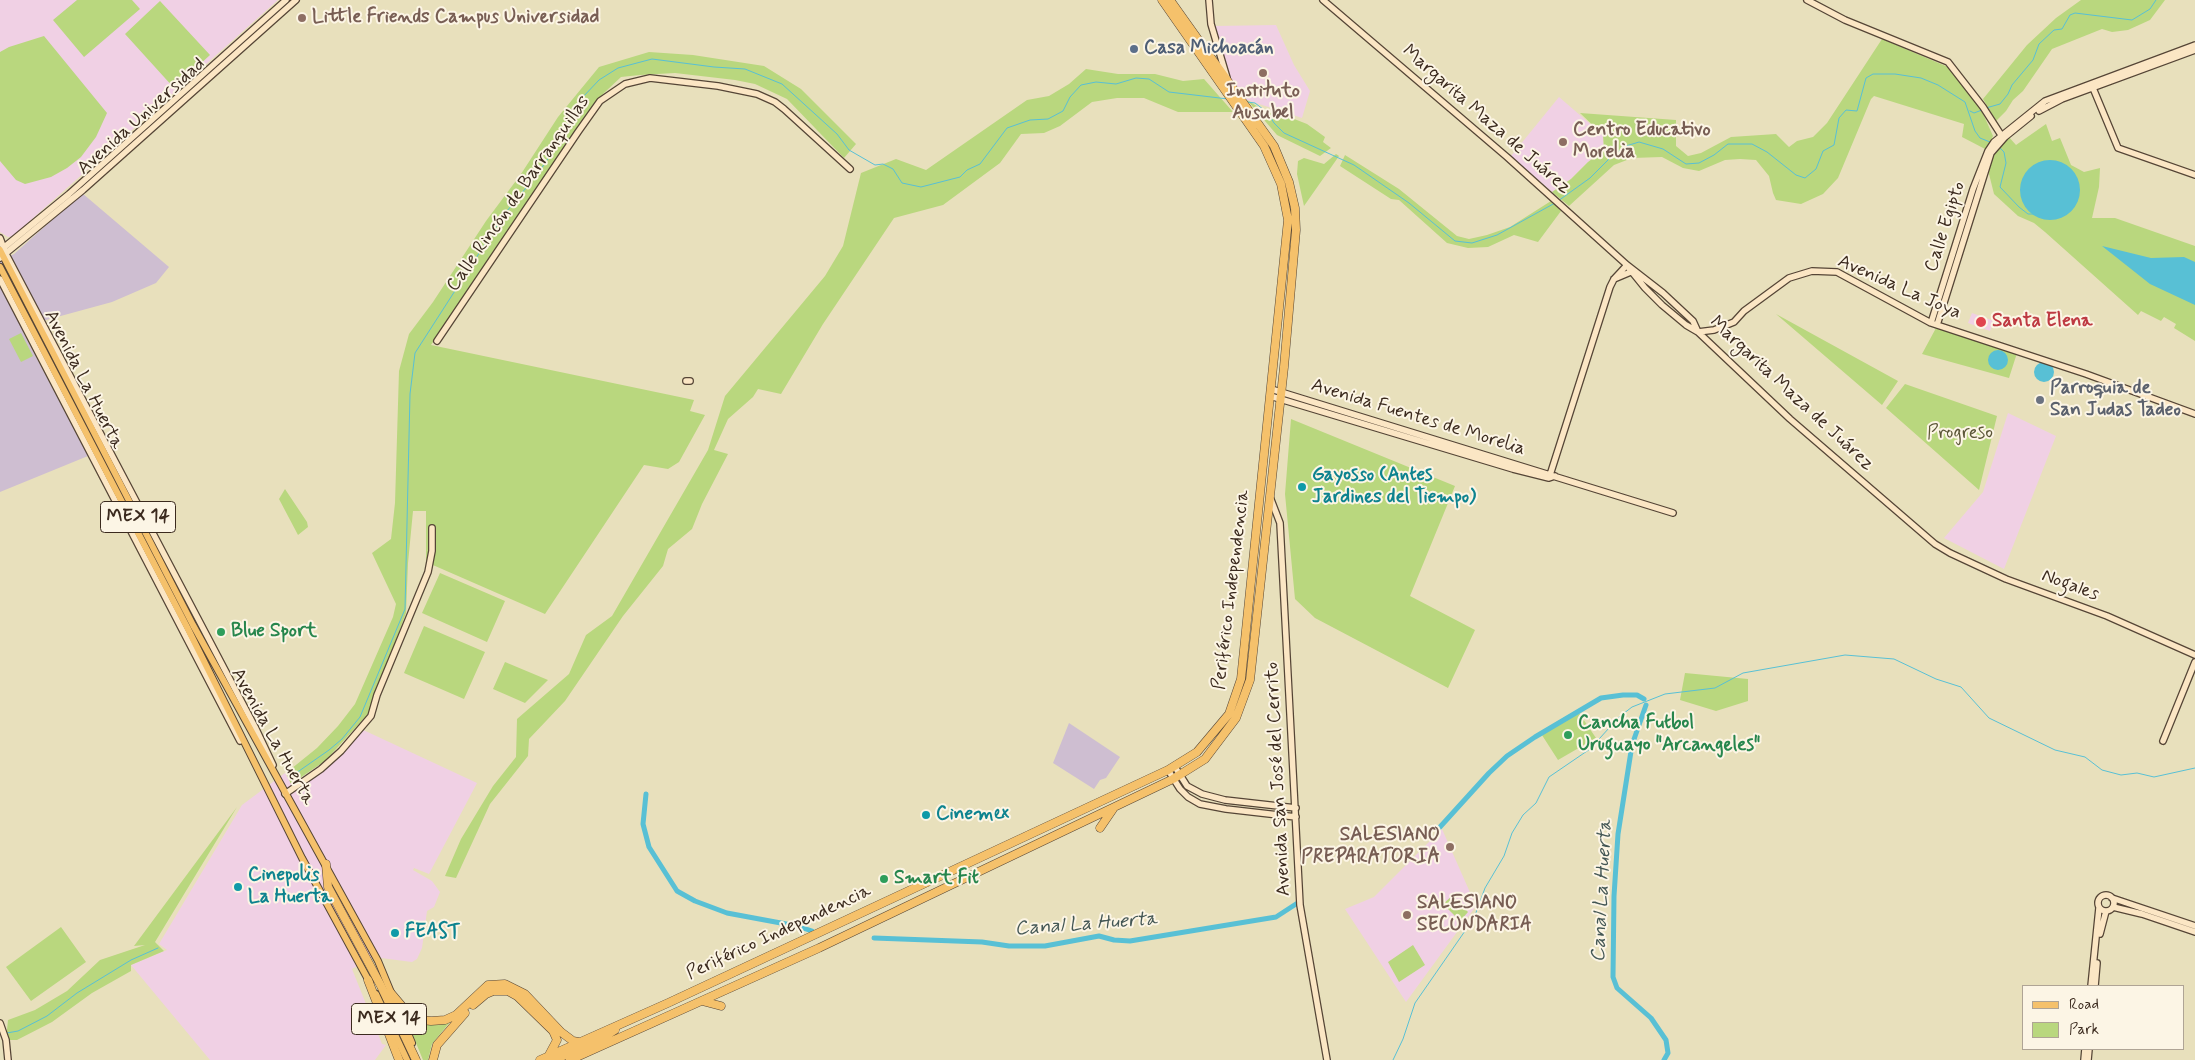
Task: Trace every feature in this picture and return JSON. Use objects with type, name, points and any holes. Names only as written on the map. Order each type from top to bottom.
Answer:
[{"type":"highway","name":"Periférico Independencia","points":[[540,1060],[551,1058],[579,1042],[622,1024],[1172,768],[1197,752],[1215,733],[1229,714],[1241,679],[1288,231],[1286,208],[1281,184],[1272,161],[1236,100],[1162,0]]},
{"type":"highway","name":"Periférico Independencia","points":[[1170,0],[1227,88]]},
{"type":"highway","name":"Periférico Independencia","points":[[570,1060],[834,941],[1115,808],[1177,777],[1205,759],[1225,734],[1236,718],[1247,690],[1282,392],[1295,247],[1295,208],[1287,176],[1274,146],[1247,107],[1236,100]]},
{"type":"highway","points":[[1100,828],[1115,808]]},
{"type":"highway","points":[[326,864],[328,887],[382,986],[416,1060]]},
{"type":"highway","points":[[368,980],[399,1060]]},
{"type":"highway","points":[[390,992],[406,1011],[422,1020],[431,1021],[445,1020],[456,1015],[488,985],[505,984],[525,994],[561,1032],[573,1041],[579,1042]]},
{"type":"highway","points":[[433,1060],[437,1045],[467,1011],[486,994],[500,990],[517,996],[553,1031],[557,1040],[551,1058]]},
{"type":"highway","points":[[702,1001],[721,1006]]},
{"type":"highway","points":[[551,1058],[605,1037],[622,1024]]},
{"type":"main road","name":"Avenida La Huerta","points":[[2,253],[184,606],[275,776],[326,864],[382,972],[390,992]]},
{"type":"main road","name":"Avenida La Huerta","points":[[0,267],[184,622],[302,858],[368,980]]},
{"type":"main road","name":"MEX 14","points":[[368,980],[382,1005],[407,1060]]},
{"type":"main road","name":"MEX 14","points":[[390,992],[420,1060]]},
{"type":"street","name":"Avenida Universidad","points":[[2,253],[286,0]]},
{"type":"street","name":"Avenida Universidad","points":[[2,253],[83,190],[296,0]]},
{"type":"street","points":[[1210,0],[1211,24],[1227,88]]},
{"type":"street","name":"Margarita Maza de Juárez","points":[[1323,0],[1554,198],[1627,265],[1662,305],[1686,325],[1698,332],[1790,419],[1935,544]]},
{"type":"street","points":[[1807,0],[1846,20],[1948,62],[1983,106],[2002,137]]},
{"type":"street","points":[[2002,137],[2045,102],[2195,45]]},
{"type":"street","points":[[2002,137],[2044,107],[2195,50]]},
{"type":"street","name":"Calle Rincón de Barranquillas","points":[[437,341],[600,101],[625,84],[650,78],[718,86],[757,94],[775,102],[784,109],[850,169]]},
{"type":"street","points":[[2093,88],[2118,148],[2195,175]]},
{"type":"street","name":"Calle Egipto","points":[[1934,324],[1973,189],[1995,143],[2002,137]]},
{"type":"street","points":[[0,238],[2,253]]},
{"type":"street","points":[[1552,476],[1610,287],[1614,279],[1627,265]]},
{"type":"street","points":[[1614,279],[1633,271]]},
{"type":"street","name":"Margarita Maza de Juárez","points":[[1633,271],[1693,321],[1698,332]]},
{"type":"street","name":"Avenida La Joya","points":[[1698,332],[1714,330],[1734,322],[1744,311],[1789,278],[1812,271],[1837,272],[1934,324],[2086,374],[2195,414]]},
{"type":"street","points":[[0,279],[241,743],[255,762]]},
{"type":"street","name":"Avenida Fuentes de Morelia","points":[[1271,392],[1282,392],[1673,512]]},
{"type":"street","name":"Avenida Fuentes de Morelia","points":[[1271,392],[1280,400],[1512,469],[1552,476]]},
{"type":"street","name":"Avenida San José del Cerrito","points":[[1270,497],[1280,523],[1300,905],[1327,1060]]},
{"type":"street","points":[[285,794],[321,769],[341,751],[371,716],[377,695],[428,572],[432,551],[432,528]]},
{"type":"street","name":"Nogales","points":[[1935,544],[2006,579],[2121,622],[2195,655]]},
{"type":"street","points":[[2163,741],[2195,662]]},
{"type":"street","points":[[1172,768],[1184,794],[1200,804],[1296,817]]},
{"type":"street","points":[[1177,777],[1187,786],[1202,794],[1226,800],[1296,808]]},
{"type":"street","points":[[2091,985],[2098,902],[2100,898],[2105,896],[2112,898],[2195,926]]},
{"type":"street","points":[[2112,898],[2114,902],[2113,907]]},
{"type":"street","points":[[2095,985],[2101,929],[2106,911],[2113,907],[2142,914],[2195,932]]},
{"type":"street","points":[[2099,908],[2106,911]]},
{"type":"street","points":[[1,1024],[8,1060]]},
{"type":"shaded area","points":[[0,0],[278,0],[13,236],[8,237],[0,232]]},
{"type":"shaded area","name":"Instituto Ausubel","points":[[1276,25],[1294,65],[1310,91],[1302,118],[1247,100],[1230,81],[1214,26]]},
{"type":"shaded area","name":"Centro Educativo Morelia","points":[[1559,97],[1603,135],[1604,150],[1588,162],[1571,179],[1552,192],[1511,156]]},
{"type":"shaded area","points":[[82,193],[169,267],[156,283],[112,302],[46,320],[23,332],[88,456],[0,492],[0,261],[14,254]]},
{"type":"shaded area","name":"Santa Elena","points":[[1972,313],[1994,321],[1990,331],[1968,323]]},
{"type":"shaded area","points":[[2008,413],[2056,436],[2004,569],[1944,538],[1983,492]]},
{"type":"shaded area","points":[[1069,723],[1120,757],[1106,778],[1100,780],[1094,789],[1053,763]]},
{"type":"shaded area","points":[[359,728],[477,783],[429,874],[414,868],[413,870],[432,881],[440,892],[434,907],[427,911],[422,948],[417,959],[412,962],[381,958],[379,954],[352,969],[382,1044],[386,1045],[375,1060],[210,1060],[131,965],[167,950],[159,944],[242,805],[285,773],[292,785],[345,744]]},
{"type":"shaded area","points":[[1442,829],[1476,906],[1406,1002],[1345,909],[1374,897]]},
{"type":"green space","points":[[77,0],[132,0],[140,9],[84,57],[53,20]]},
{"type":"green space","points":[[2081,0],[2165,0],[2150,20],[2128,30],[2112,32],[2102,29],[2052,49],[2023,91],[1996,121],[1983,99],[2027,45],[2056,18]]},
{"type":"green space","points":[[160,1],[210,55],[174,88],[125,34]]},
{"type":"green space","points":[[44,36],[107,113],[96,137],[81,157],[51,177],[25,184],[16,180],[0,161],[0,52],[9,47]]},
{"type":"green space","points":[[1882,39],[1948,67],[1976,100],[1985,118],[1993,136],[1987,150],[1962,137],[1964,124],[1874,96],[1871,99],[1838,178],[1823,194],[1801,204],[1776,200],[1769,176],[1756,160],[1740,159],[1725,160],[1699,171],[1683,168],[1662,157],[1632,158],[1614,165],[1569,206],[1552,192],[1571,179],[1588,162],[1604,150],[1603,135],[1580,113],[1676,120],[1676,146],[1688,156],[1701,153],[1731,137],[1776,134],[1789,147],[1797,141],[1813,137],[1827,123]]},
{"type":"green space","points":[[649,52],[693,55],[764,66],[801,89],[856,144],[844,158],[787,99],[755,84],[675,73],[640,75],[621,77],[604,93],[591,108],[431,345],[694,400],[690,411],[705,415],[679,462],[668,469],[644,465],[545,614],[426,562],[426,511],[413,511],[406,613],[369,713],[325,761],[291,784],[286,773],[317,748],[338,726],[355,704],[393,617],[396,604],[372,553],[391,539],[395,503],[399,371],[409,334],[433,302],[486,221],[521,174],[558,117],[599,67]]},
{"type":"green space","points":[[1086,69],[1118,74],[1155,74],[1183,81],[1204,79],[1233,112],[1178,112],[1144,98],[1117,98],[1092,102],[1060,126],[1044,133],[1021,134],[1000,163],[943,205],[894,218],[823,324],[781,394],[758,389],[753,397],[728,419],[714,450],[728,454],[702,504],[692,529],[668,549],[663,566],[623,616],[565,701],[529,739],[528,756],[490,804],[456,878],[445,876],[461,839],[493,786],[516,757],[517,719],[569,674],[586,635],[612,616],[708,450],[725,396],[825,276],[843,246],[861,173],[896,159],[926,170],[1027,100],[1049,96],[1069,84]]},
{"type":"green space","points":[[1247,100],[1268,113],[1279,113],[1307,124],[1325,137],[1323,142],[1331,148],[1320,156],[1277,135]]},
{"type":"green space","points":[[2046,124],[2052,141],[2060,138],[2071,165],[2084,172],[2100,168],[2099,187],[2092,218],[2115,218],[2195,246],[2195,341],[2174,328],[2176,324],[2164,317],[2161,321],[2141,311],[2138,315],[2045,232],[2034,223],[2018,216],[1994,194],[1988,170],[1994,151],[2008,136],[2016,145]]},
{"type":"green space","points":[[1336,154],[1339,156],[1304,206],[1297,174],[1298,161],[1304,158],[1324,164]]},
{"type":"green space","points":[[1345,155],[1399,189],[1457,236],[1469,239],[1510,227],[1551,201],[1561,211],[1538,242],[1514,235],[1488,247],[1468,248],[1447,243],[1399,200],[1391,199],[1340,166]]},
{"type":"green space","points":[[1776,314],[1898,381],[1882,405]]},
{"type":"green space","points":[[1936,328],[2017,353],[2009,378],[1922,354]]},
{"type":"green space","points":[[21,333],[33,356],[21,362],[9,339]]},
{"type":"green space","name":"Progreso","points":[[1905,384],[1997,416],[1979,490],[1886,408]]},
{"type":"green space","points":[[1291,419],[1455,486],[1410,596],[1475,630],[1448,688],[1315,618],[1295,599],[1285,494]]},
{"type":"green space","points":[[285,489],[307,522],[308,527],[298,535],[279,499]]},
{"type":"green space","points":[[440,573],[505,601],[487,642],[422,613]]},
{"type":"green space","points":[[424,626],[485,652],[464,699],[404,673]]},
{"type":"green space","points":[[505,662],[548,680],[525,703],[493,689]]},
{"type":"green space","points":[[1685,673],[1748,679],[1748,701],[1716,711],[1680,700]]},
{"type":"green space","name":"Cancha Futbol Uruguayo \"Arcangeles\"","points":[[1577,710],[1596,738],[1558,760],[1540,732]]},
{"type":"green space","points":[[237,807],[155,942],[164,951],[131,965],[131,971],[92,993],[52,1022],[17,1040],[6,1040],[8,1020],[35,1010],[67,991],[100,960],[145,945],[134,946]]},
{"type":"green space","points":[[1452,896],[1468,912],[1460,921],[1443,904]]},
{"type":"green space","points":[[61,927],[86,962],[31,1001],[6,967]]},
{"type":"green space","points":[[1413,945],[1425,965],[1399,982],[1388,962]]},
{"type":"green space","points":[[405,1016],[417,1024],[450,1022],[432,1044],[428,1060],[423,1060]]},
{"type":"water","points":[[2050,160],[2066,165],[2071,169],[2075,174],[2080,190],[2075,206],[2071,211],[2066,215],[2050,220],[2034,215],[2029,211],[2025,206],[2020,190],[2025,174],[2029,169],[2034,165]]},
{"type":"water","points":[[2102,246],[2151,258],[2184,257],[2195,262],[2195,305],[2150,284]]},
{"type":"water","points":[[1998,350],[2005,353],[2008,360],[2005,367],[1998,370],[1991,367],[1988,360],[1991,353]]},
{"type":"water","points":[[2044,362],[2051,365],[2054,372],[2051,379],[2044,382],[2037,379],[2034,372],[2037,365]]},
{"type":"waterway","points":[[1986,108],[2000,104],[2012,85],[2033,60],[2039,44],[2054,30],[2062,29],[2070,15],[2075,13],[2132,20],[2150,9],[2156,0]]},
{"type":"waterway","points":[[289,778],[342,739],[360,717],[405,609],[410,394],[415,353],[503,216],[539,172],[563,136],[582,98],[599,80],[618,68],[652,59],[745,69],[782,84],[837,134],[849,150],[875,165],[883,164],[893,169],[902,183],[921,187],[960,177],[967,170],[980,164],[1007,128],[1030,120],[1048,119],[1063,111],[1070,97],[1081,85],[1096,82],[1116,84],[1136,78],[1149,79],[1169,92],[1228,99]]},
{"type":"waterway","points":[[1558,201],[1590,178],[1610,158],[1626,146],[1639,142],[1663,149],[1686,164],[1699,163],[1714,155],[1728,144],[1752,144],[1767,152],[1796,175],[1805,178],[1816,169],[1823,151],[1834,145],[1839,118],[1846,110],[1857,111],[1866,78],[1873,74],[1895,74],[1921,78],[1938,85],[1965,102],[1975,131],[1980,138],[1990,142]]},
{"type":"waterway","points":[[1247,102],[1255,103],[1268,113],[1274,123],[1284,133],[1354,165],[1409,203],[1455,241],[1472,243],[1497,235],[1555,203]]},
{"type":"waterway","points":[[1970,111],[1974,113],[1982,110]]},
{"type":"waterway","points":[[2000,148],[2004,152],[2006,163],[2000,187],[2019,207],[2028,214],[2033,214]]},
{"type":"waterway","points":[[1393,1060],[1403,1039],[1415,1003],[1474,918],[1485,888],[1504,856],[1512,833],[1523,815],[1536,803],[1549,777],[1590,749],[1619,717],[1632,707],[1665,694],[1715,688],[1743,673],[1845,655],[1894,659],[1936,679],[1961,687],[1989,718],[2055,750],[2085,757],[2102,770],[2121,775],[2137,773],[2154,777],[2195,768]]},
{"type":"waterway","name":"Canal La Huerta","points":[[1440,827],[1489,773],[1507,756],[1535,737],[1601,698],[1637,695],[1644,699]]},
{"type":"waterway","name":"Canal La Huerta","points":[[1646,705],[1632,745],[1618,834],[1614,896],[1613,977],[1617,988],[1651,1018],[1666,1040],[1668,1053],[1664,1060]]},
{"type":"waterway","name":"Canal La Huerta","points":[[646,794],[643,824],[649,847],[677,891],[695,901],[727,913],[797,926],[812,931]]},
{"type":"waterway","name":"Canal La Huerta","points":[[874,938],[982,942],[1009,946],[1045,946],[1099,936],[1114,940],[1130,941],[1276,917],[1296,904]]},
{"type":"waterway","points":[[7,1033],[18,1031],[47,1016],[77,993],[131,960],[158,948]]},
{"type":"place","name":"Little Friends Campus Universidad","points":[[302,18]]},
{"type":"place","name":"Casa Michoacán","points":[[1134,49]]},
{"type":"place","name":"Instituto Ausubel","points":[[1263,73]]},
{"type":"place","name":"Centro Educativo Morelia","points":[[1563,142]]},
{"type":"place","name":"Santa Elena","points":[[1981,322]]},
{"type":"place","name":"Parroquia de San Judas Tadeo","points":[[2040,400]]},
{"type":"place","name":"Gayosso (Antes Jardines del Tiempo)","points":[[1302,487]]},
{"type":"place","name":"Blue Sport","points":[[221,632]]},
{"type":"place","name":"Cancha Futbol Uruguayo \"Arcangeles\"","points":[[1568,735]]},
{"type":"place","name":"Cinemex","points":[[926,815]]},
{"type":"place","name":"SALESIANO PREPARATORIA","points":[[1450,847]]},
{"type":"place","name":"Smart Fit","points":[[884,879]]},
{"type":"place","name":"Cinepolis La Huerta","points":[[238,887]]},
{"type":"place","name":"SALESIANO SECUNDARIA","points":[[1407,915]]},
{"type":"place","name":"FEAST","points":[[395,933]]}]
